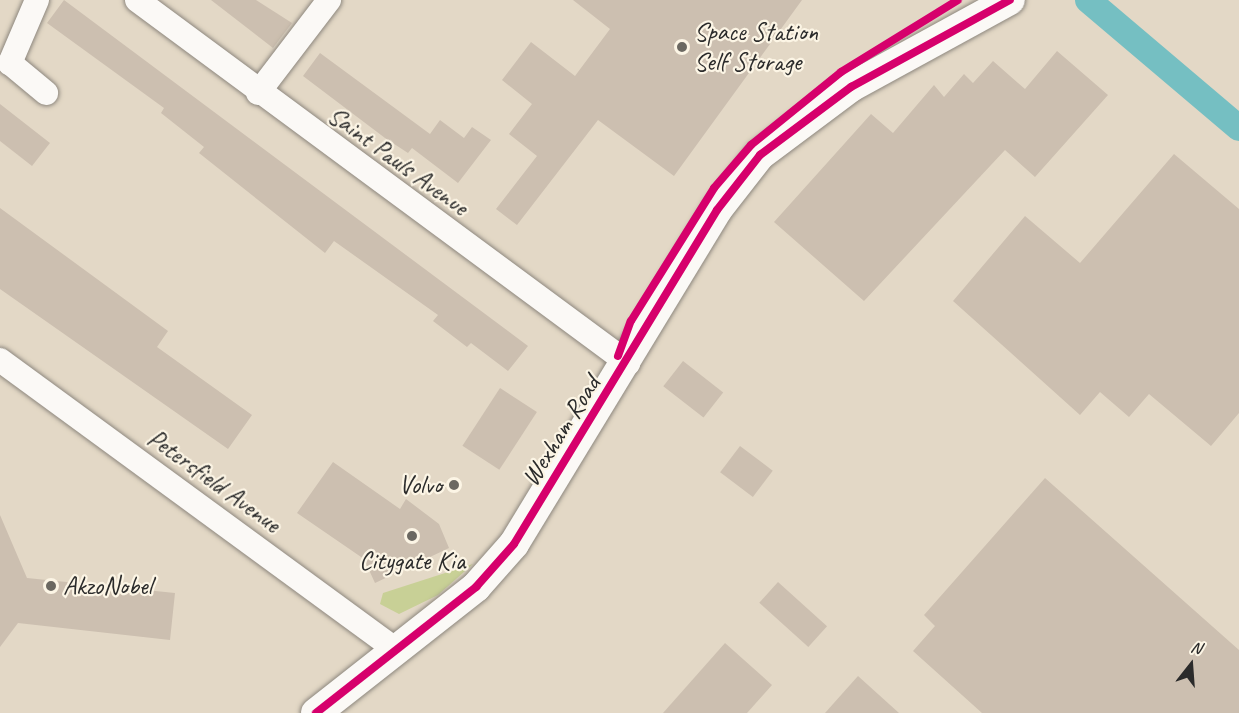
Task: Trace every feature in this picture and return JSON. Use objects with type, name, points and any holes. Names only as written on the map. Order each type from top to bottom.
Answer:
[{"type":"street","points":[[37,0],[10,63],[46,93]]},
{"type":"street","name":"Saint Pauls Avenue","points":[[137,0],[258,93],[628,363]]},
{"type":"street","points":[[258,93],[329,0]]},
{"type":"street","name":"Wexham Road","points":[[316,713],[393,648],[476,587],[514,544],[628,363],[717,210],[760,155],[851,87],[999,6]]},
{"type":"street","name":"Petersfield Avenue","points":[[0,360],[393,648]]},
{"type":"green space","points":[[473,564],[438,595],[399,614],[380,604],[383,593]]},
{"type":"building","points":[[64,0],[528,346],[508,371],[471,343],[467,347],[433,321],[438,315],[334,241],[325,253],[199,153],[204,147],[161,113],[164,108],[47,23]]},
{"type":"building","points":[[211,0],[256,0],[292,23],[273,48]]},
{"type":"building","name":"Space Station Self Storage","points":[[573,0],[802,0],[674,176],[598,120],[517,225],[496,209],[537,156],[509,134],[532,104],[502,80],[531,42],[575,76],[610,29]]},
{"type":"building","points":[[1057,51],[1108,95],[1035,177],[1005,150],[864,301],[774,222],[871,114],[893,133],[934,85],[944,97],[964,74],[973,83],[993,61],[1025,89]]},
{"type":"building","points":[[320,53],[430,134],[440,120],[464,138],[472,127],[491,140],[458,183],[412,148],[408,153],[385,138],[303,76]]},
{"type":"building","points":[[0,104],[50,143],[32,166],[0,141]]},
{"type":"building","points":[[1174,154],[1239,209],[1239,413],[1211,446],[1149,394],[1129,417],[1100,392],[1080,415],[953,301],[1025,216],[1080,263]]},
{"type":"building","points":[[0,208],[168,331],[157,347],[252,415],[228,449],[0,289]]},
{"type":"building","points":[[683,361],[723,392],[703,418],[663,386]]},
{"type":"building","points":[[500,388],[537,412],[499,470],[462,446]]},
{"type":"building","points":[[740,446],[773,471],[753,497],[720,472]]},
{"type":"building","points":[[333,462],[400,509],[406,499],[439,524],[449,548],[375,583],[364,559],[297,513]]},
{"type":"building","points":[[1045,478],[1239,650],[1239,713],[982,713],[913,651],[935,626],[924,615]]},
{"type":"building","name":"AkzoNobel","points":[[0,515],[27,578],[175,593],[170,640],[18,623],[0,647]]},
{"type":"building","points":[[778,582],[827,626],[808,647],[759,603]]},
{"type":"building","points":[[725,643],[772,685],[747,713],[663,713]]},
{"type":"building","points":[[858,676],[899,713],[825,713]]},
{"type":"waterway","points":[[1088,0],[1239,128]]},
{"type":"cycle path","points":[[618,356],[631,321],[714,188],[751,145],[841,72],[958,0]]},
{"type":"cycle path","points":[[316,713],[476,587],[514,544],[717,210],[760,155],[851,87],[1010,0]]},
{"type":"place","name":"Space Station Self Storage","points":[[682,47]]},
{"type":"place","name":"Volvo","points":[[454,485]]},
{"type":"place","name":"Citygate Kia","points":[[412,536]]},
{"type":"place","name":"AkzoNobel","points":[[51,586]]}]
